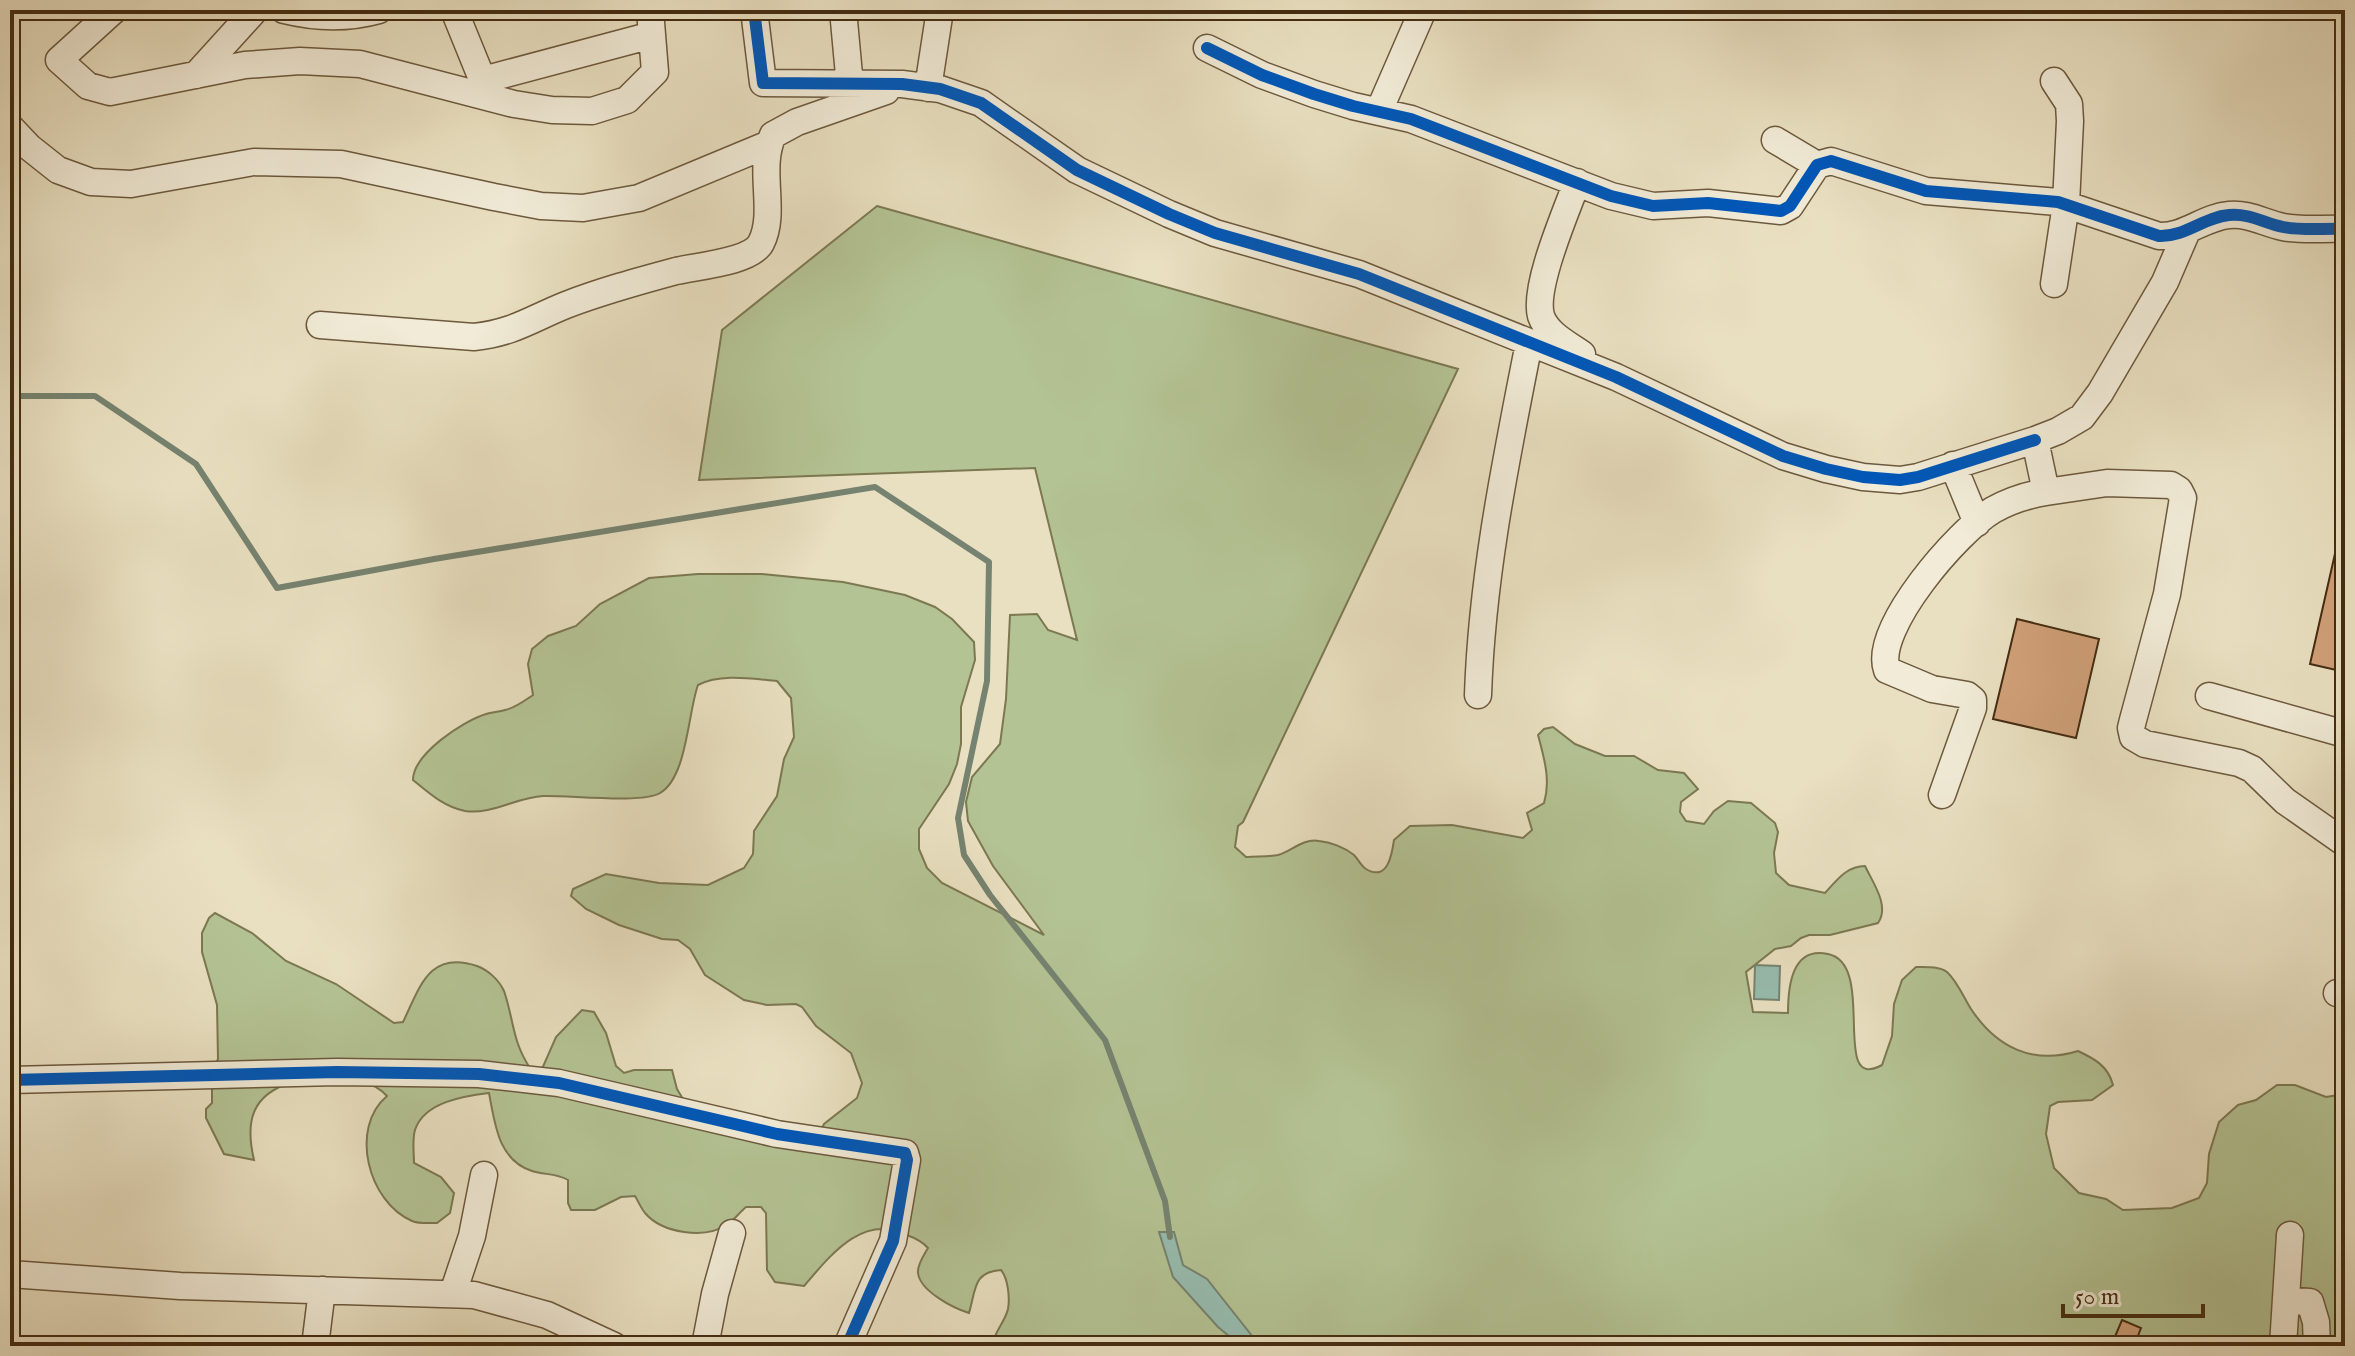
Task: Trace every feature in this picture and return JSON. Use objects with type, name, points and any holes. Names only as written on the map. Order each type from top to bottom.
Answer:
[{"type":"street","points":[[114,10],[59,60],[88,86],[110,92],[245,65],[300,61],[360,64],[486,89],[552,110],[592,111],[627,100],[655,72],[651,22],[486,89]]},
{"type":"street","points":[[196,75],[255,10]]},
{"type":"street","points":[[284,10],[304,15],[352,17],[379,10]]},
{"type":"street","points":[[454,10],[486,89]]},
{"type":"street","points":[[754,10],[763,83],[915,86],[981,103],[1077,170],[1169,214],[1256,246],[1359,274],[1616,377],[1783,456],[1863,477],[1900,480],[1918,477],[2035,440],[2082,417],[2100,393],[2160,292],[2187,231]]},
{"type":"street","points":[[843,10],[850,86]]},
{"type":"street","points":[[915,86],[940,10]]},
{"type":"street","points":[[1379,111],[1423,10]]},
{"type":"street","points":[[1207,48],[1262,75],[1314,94],[1411,119],[1625,200],[1653,206],[1708,203],[1775,212],[1790,206],[1817,165],[1831,161],[1926,191],[2066,204],[2148,234],[2168,237],[2232,214],[2248,215],[2288,227],[2345,229]]},
{"type":"street","points":[[2054,81],[2064,93],[2070,112],[2066,204],[2054,284]]},
{"type":"street","points":[[320,325],[474,337],[496,335],[515,330],[563,306],[631,283],[756,251],[762,241],[765,164],[773,135],[782,128],[915,86]]},
{"type":"street","points":[[10,127],[58,170],[91,182],[131,184],[254,162],[341,164],[541,206],[583,208],[639,198],[769,144]]},
{"type":"street","points":[[1775,140],[1817,165]]},
{"type":"street","points":[[1577,182],[1541,290],[1541,315],[1549,330],[1616,377]]},
{"type":"street","points":[[1478,695],[1481,638],[1493,537],[1529,343]]},
{"type":"street","points":[[2035,440],[2046,492]]},
{"type":"street","points":[[1953,465],[1977,523]]},
{"type":"street","points":[[1942,795],[1973,708],[1973,700],[1967,695],[1932,689],[1887,670],[1884,649],[1911,595],[1945,554],[1977,523],[1992,511],[2019,498],[2107,483],[2171,485],[2179,490],[2183,498],[2167,594],[2131,728],[2133,737],[2145,744],[2239,763],[2252,769],[2285,801],[2345,843]]},
{"type":"street","points":[[2209,696],[2345,734]]},
{"type":"street","points":[[10,1080],[337,1072],[479,1074],[559,1083],[777,1134],[905,1153],[907,1160],[893,1241],[847,1346]]},
{"type":"street","points":[[453,1293],[472,1236],[484,1175]]},
{"type":"street","points":[[705,1346],[732,1233]]},
{"type":"street","points":[[2283,1346],[2290,1235]]},
{"type":"street","points":[[10,1274],[180,1286],[484,1296],[579,1328],[614,1346]]},
{"type":"street","points":[[315,1346],[322,1290]]},
{"type":"street","points":[[2286,1303],[2310,1302],[2316,1322],[2317,1346]]},
{"type":"green space","points":[[877,206],[1458,369],[1243,822],[1238,826],[1235,847],[1246,857],[1278,855],[1303,843],[1319,841],[1346,850],[1366,869],[1379,872],[1388,865],[1394,840],[1410,826],[1452,825],[1523,838],[1532,830],[1527,813],[1544,803],[1546,794],[1546,769],[1538,735],[1544,729],[1553,727],[1575,744],[1605,756],[1634,756],[1658,770],[1684,773],[1698,789],[1681,802],[1680,812],[1686,821],[1704,824],[1714,811],[1728,801],[1751,803],[1775,823],[1778,832],[1774,853],[1776,873],[1789,885],[1825,893],[1848,871],[1865,866],[1881,902],[1878,923],[1830,935],[1809,935],[1791,946],[1775,949],[1746,972],[1753,1012],[1788,1013],[1794,970],[1807,956],[1828,954],[1843,963],[1850,980],[1858,1061],[1867,1069],[1882,1065],[1892,1036],[1894,1004],[1902,980],[1916,967],[1944,970],[1954,980],[1981,1023],[2004,1043],[2017,1050],[2046,1056],[2078,1051],[2095,1060],[2108,1073],[2113,1085],[2092,1100],[2058,1102],[2050,1106],[2046,1134],[2054,1168],[2079,1193],[2106,1199],[2123,1210],[2172,1208],[2199,1198],[2207,1183],[2209,1154],[2219,1122],[2238,1105],[2256,1100],[2277,1085],[2295,1085],[2326,1097],[2345,1094],[2345,1346],[992,1346],[1009,1304],[1007,1283],[1001,1270],[980,1278],[969,1313],[938,1298],[920,1280],[918,1270],[928,1248],[926,1246],[913,1237],[876,1229],[848,1241],[804,1286],[775,1282],[767,1270],[766,1213],[761,1207],[746,1207],[719,1229],[696,1233],[673,1229],[653,1220],[635,1196],[621,1197],[595,1210],[571,1210],[568,1180],[521,1166],[505,1150],[496,1128],[489,1093],[436,1107],[420,1120],[415,1130],[414,1163],[441,1177],[454,1193],[450,1213],[437,1223],[415,1222],[397,1211],[384,1198],[375,1182],[367,1145],[369,1126],[375,1110],[387,1096],[368,1083],[306,1080],[278,1088],[260,1102],[254,1112],[250,1134],[254,1160],[224,1154],[206,1118],[206,1109],[212,1103],[212,1073],[218,1059],[217,1005],[202,952],[202,933],[215,913],[252,933],[286,961],[336,984],[394,1023],[403,1022],[421,985],[437,967],[461,962],[477,966],[496,979],[504,991],[516,1039],[530,1068],[542,1069],[556,1037],[582,1010],[594,1012],[606,1033],[616,1066],[624,1073],[672,1070],[683,1099],[817,1138],[824,1124],[857,1098],[862,1083],[851,1053],[816,1026],[802,1007],[744,1000],[705,975],[690,949],[678,940],[662,939],[619,925],[586,909],[571,896],[573,889],[606,874],[659,883],[708,885],[744,868],[753,854],[754,831],[777,796],[784,759],[794,737],[791,698],[777,681],[727,678],[698,685],[676,774],[660,793],[651,796],[622,799],[543,796],[475,812],[444,803],[413,780],[421,760],[453,731],[488,713],[512,708],[533,695],[528,664],[532,649],[548,636],[576,626],[600,604],[649,578],[761,574],[843,582],[905,595],[935,607],[952,619],[974,642],[975,660],[961,707],[961,744],[957,764],[949,784],[919,829],[919,849],[927,868],[942,883],[1044,935],[993,866],[968,821],[966,802],[972,777],[1000,744],[1006,699],[1010,615],[1037,614],[1048,630],[1077,640],[1035,468],[699,480],[722,330]]},
{"type":"water","points":[[1755,965],[1780,966],[1779,1000],[1754,999]]},
{"type":"water","points":[[1159,1232],[1174,1232],[1183,1265],[1207,1279],[1260,1346],[1241,1346],[1218,1327],[1173,1277]]},
{"type":"building","points":[[2339,536],[2345,536],[2345,672],[2310,664]]},
{"type":"building","points":[[2017,619],[2099,639],[2076,738],[1993,719]]},
{"type":"building","points":[[2122,1320],[2141,1328],[2134,1346],[2111,1346]]},
{"type":"waterway","points":[[10,396],[95,396],[196,464],[277,588],[434,559],[875,487],[989,562],[987,681],[958,818],[964,855],[990,895],[1105,1040],[1165,1201],[1170,1237]]},
{"type":"cycle path","points":[[754,10],[763,83],[902,84],[940,89],[981,103],[1077,170],[1169,214],[1215,233],[1359,274],[1616,377],[1783,456],[1863,477],[1900,480],[2035,440]]},
{"type":"cycle path","points":[[1207,48],[1262,75],[1314,94],[1411,119],[1611,196],[1653,206],[1708,203],[1781,211],[1790,206],[1817,165],[1831,161],[1926,191],[2058,202],[2159,236],[2229,215],[2291,228],[2345,229]]},
{"type":"cycle path","points":[[10,1080],[337,1072],[479,1074],[559,1083],[777,1134],[905,1153],[907,1160],[893,1241],[847,1346]]}]
